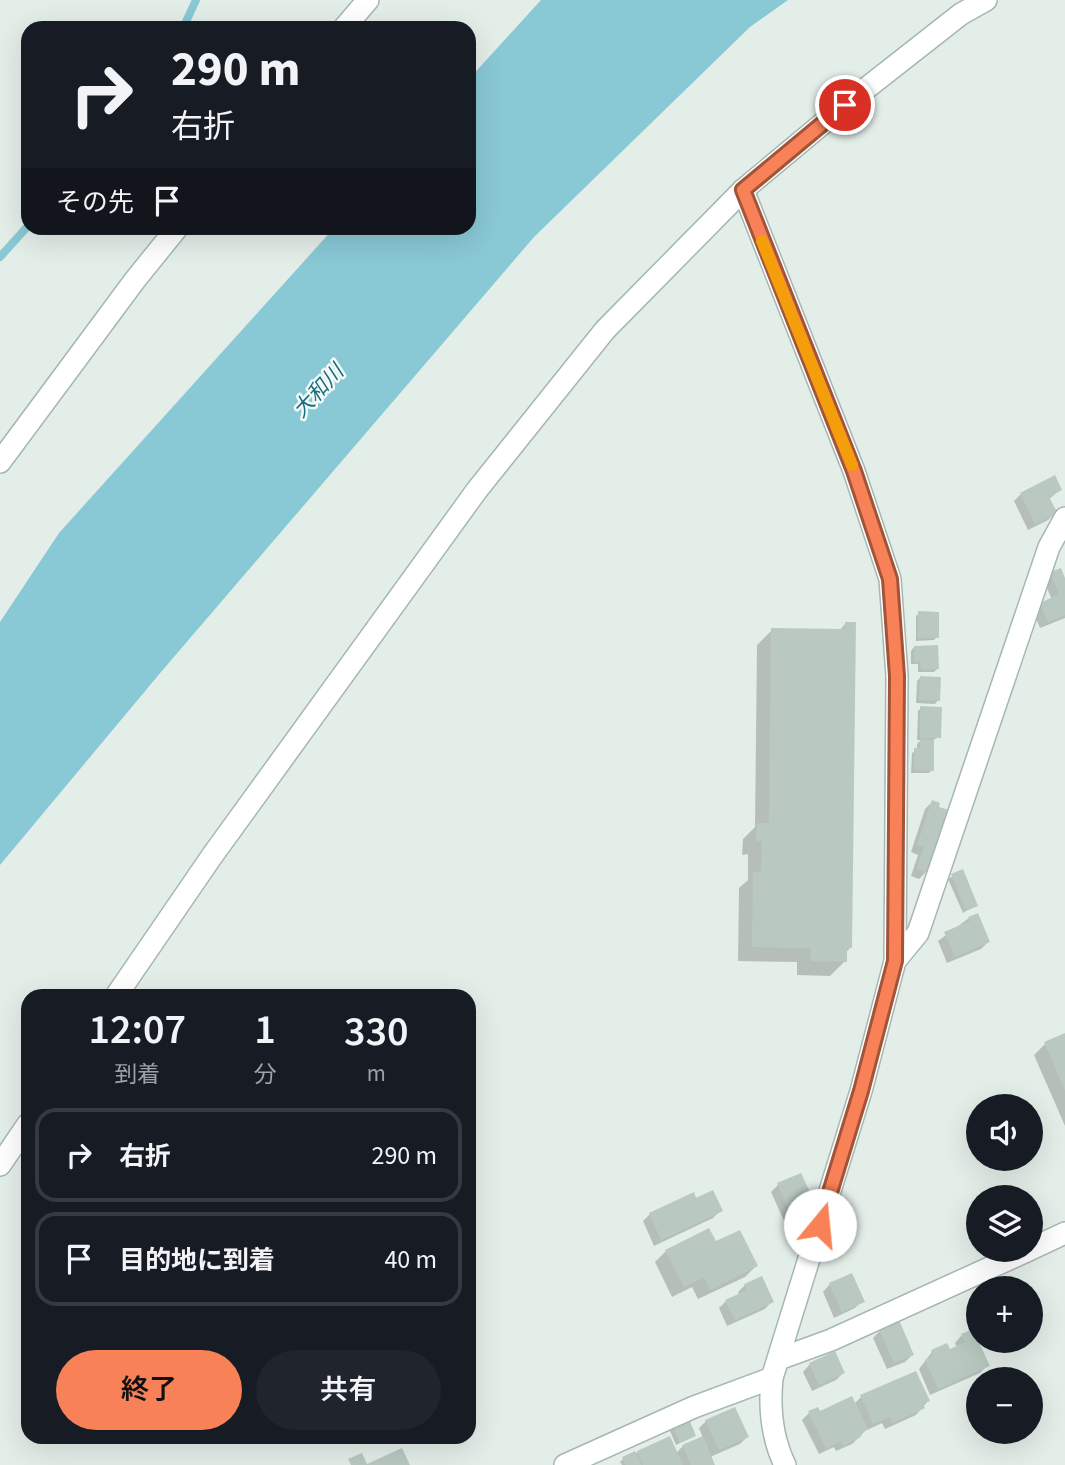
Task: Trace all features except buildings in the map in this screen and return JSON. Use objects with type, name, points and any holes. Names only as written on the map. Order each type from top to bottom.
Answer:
[{"type":"street","points":[[350,21],[368,0]]},
{"type":"street","points":[[121,989],[212,856],[477,490],[605,330],[743,190],[950,22],[986,0]]},
{"type":"street","points":[[743,190],[854,471],[890,579],[897,676],[895,961],[861,1091],[776,1368],[771,1409],[774,1433],[785,1465]]},
{"type":"street","points":[[0,462],[135,279],[171,235]]},
{"type":"street","points":[[895,961],[918,933],[1049,547],[1065,519]]},
{"type":"street","points":[[0,1165],[21,1134]]},
{"type":"street","points":[[1043,1243],[1065,1233]]},
{"type":"street","points":[[565,1465],[694,1408],[831,1340],[1002,1262]]},
{"type":"water","name":"大和川","points":[[541,0],[788,0],[750,27],[534,237],[161,672],[0,865],[0,622],[59,533],[328,235],[476,235],[476,71]]},
{"type":"waterway","points":[[186,21],[196,0]]},
{"type":"waterway","points":[[0,257],[21,234]]},
{"type":"slow traffic","points":[[762,241],[852,465]]},
{"type":"route","points":[[820,1225],[861,1091],[895,961],[897,676],[890,579],[854,471],[743,190],[845,105]]}]
